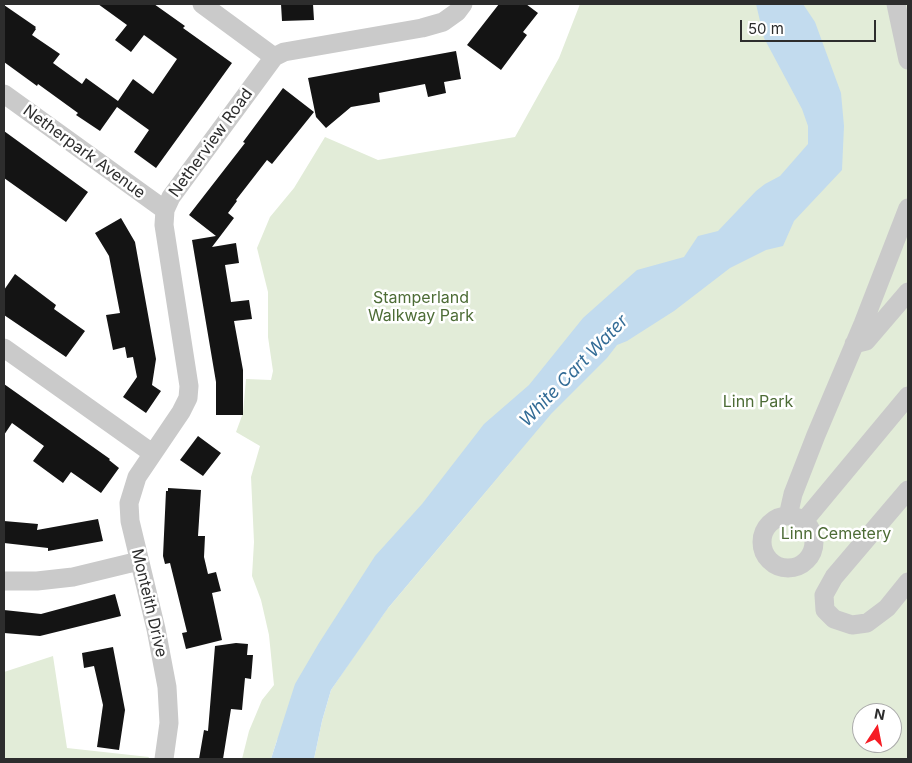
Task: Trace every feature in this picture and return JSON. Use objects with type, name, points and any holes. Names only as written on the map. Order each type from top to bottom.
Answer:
[{"type":"street","points":[[202,4],[274,57],[284,52],[422,28],[443,22],[457,12],[463,4]]},
{"type":"street","points":[[896,4],[908,60]]},
{"type":"street","name":"Netherview Road","points":[[152,453],[181,412],[188,398],[189,386],[164,225],[165,210],[171,197],[274,57]]},
{"type":"street","name":"Netherpark Avenue","points":[[4,94],[165,210]]},
{"type":"street","points":[[908,208],[793,494],[796,519],[908,396]]},
{"type":"street","points":[[854,344],[866,341],[908,292]]},
{"type":"street","points":[[4,348],[152,453]]},
{"type":"street","name":"Monteith Drive","points":[[152,453],[137,477],[129,503],[130,522],[156,629],[167,687],[169,723],[164,759]]},
{"type":"street","points":[[908,490],[834,577],[824,595],[826,610],[834,620],[852,624],[867,623],[887,608],[908,582]]},
{"type":"street","points":[[4,580],[37,582],[73,577],[139,561]]},
{"type":"green space","points":[[580,4],[908,4],[908,759],[314,759],[331,690],[387,610],[277,740],[271,759],[242,759],[249,731],[262,700],[274,685],[269,635],[261,600],[252,576],[254,542],[251,477],[260,446],[236,432],[243,413],[246,379],[271,380],[273,371],[268,337],[268,292],[257,248],[270,217],[294,188],[325,137],[378,160],[515,137],[559,58]]},
{"type":"green space","points":[[53,656],[67,748],[149,757],[148,759],[4,759],[4,672]]},
{"type":"water","name":"White Cart Water","points":[[756,4],[803,4],[815,22],[841,93],[844,126],[842,170],[794,221],[783,246],[766,250],[730,268],[674,311],[627,341],[617,345],[607,358],[551,414],[388,608],[331,690],[314,759],[271,759],[295,684],[319,643],[375,556],[422,504],[484,424],[529,385],[583,318],[637,270],[684,257],[698,236],[718,231],[756,191],[780,176],[808,144],[808,126],[802,109],[764,38]]},
{"type":"building","points":[[98,4],[154,4],[185,26],[183,28],[232,63],[156,168],[134,152],[149,130],[117,107],[100,131],[76,115],[78,113],[38,84],[37,86],[4,62],[4,5],[36,27],[32,35],[60,54],[53,63],[82,84],[86,78],[118,101],[133,79],[153,94],[177,59],[144,35],[131,52],[115,40],[127,25]]},
{"type":"building","points":[[281,4],[313,4],[314,20],[282,21]]},
{"type":"building","points":[[499,4],[526,4],[538,13],[523,32],[527,35],[501,70],[467,45]]},
{"type":"building","points":[[456,51],[461,79],[444,82],[446,93],[428,97],[425,84],[379,93],[380,102],[351,107],[326,128],[316,117],[308,78]]},
{"type":"building","points":[[283,88],[314,112],[272,164],[267,160],[236,200],[228,213],[234,218],[212,247],[236,243],[239,263],[225,265],[231,302],[249,300],[252,319],[234,321],[243,370],[243,415],[216,415],[216,382],[192,240],[216,236],[189,215],[245,143],[243,142]]},
{"type":"building","points":[[4,131],[88,192],[66,222],[4,178]]},
{"type":"building","points":[[121,218],[135,242],[156,359],[152,385],[161,391],[146,413],[123,397],[137,377],[133,357],[127,358],[125,347],[113,350],[106,315],[120,313],[109,256],[95,233]]},
{"type":"building","points":[[15,274],[56,305],[54,309],[85,331],[66,357],[4,315],[4,290]]},
{"type":"building","points":[[4,384],[110,459],[119,468],[101,493],[71,472],[63,483],[33,461],[44,446],[12,423],[4,435]]},
{"type":"building","points":[[198,436],[221,453],[203,476],[180,460]]},
{"type":"building","points":[[168,488],[201,490],[198,536],[205,536],[204,557],[208,574],[216,572],[221,591],[212,593],[222,640],[186,649],[182,633],[187,632],[170,563],[165,564],[163,556],[166,491],[168,491]]},
{"type":"building","points":[[98,519],[103,541],[48,551],[48,548],[4,543],[4,521],[38,524],[37,530]]},
{"type":"building","points":[[115,594],[121,616],[40,636],[4,633],[4,610],[41,614]]},
{"type":"building","points":[[236,643],[248,644],[247,655],[253,655],[251,679],[245,678],[242,710],[231,709],[223,759],[199,759],[204,730],[208,731],[215,646]]},
{"type":"building","points":[[113,647],[125,710],[119,750],[97,747],[103,705],[94,666],[84,668],[82,653]]},
{"type":"park label","name":"Stamperland Walkway Park","points":[[421,307]]},
{"type":"park label","name":"Linn Park","points":[[758,402]]},
{"type":"park label","name":"Linn Cemetery","points":[[836,534]]}]
